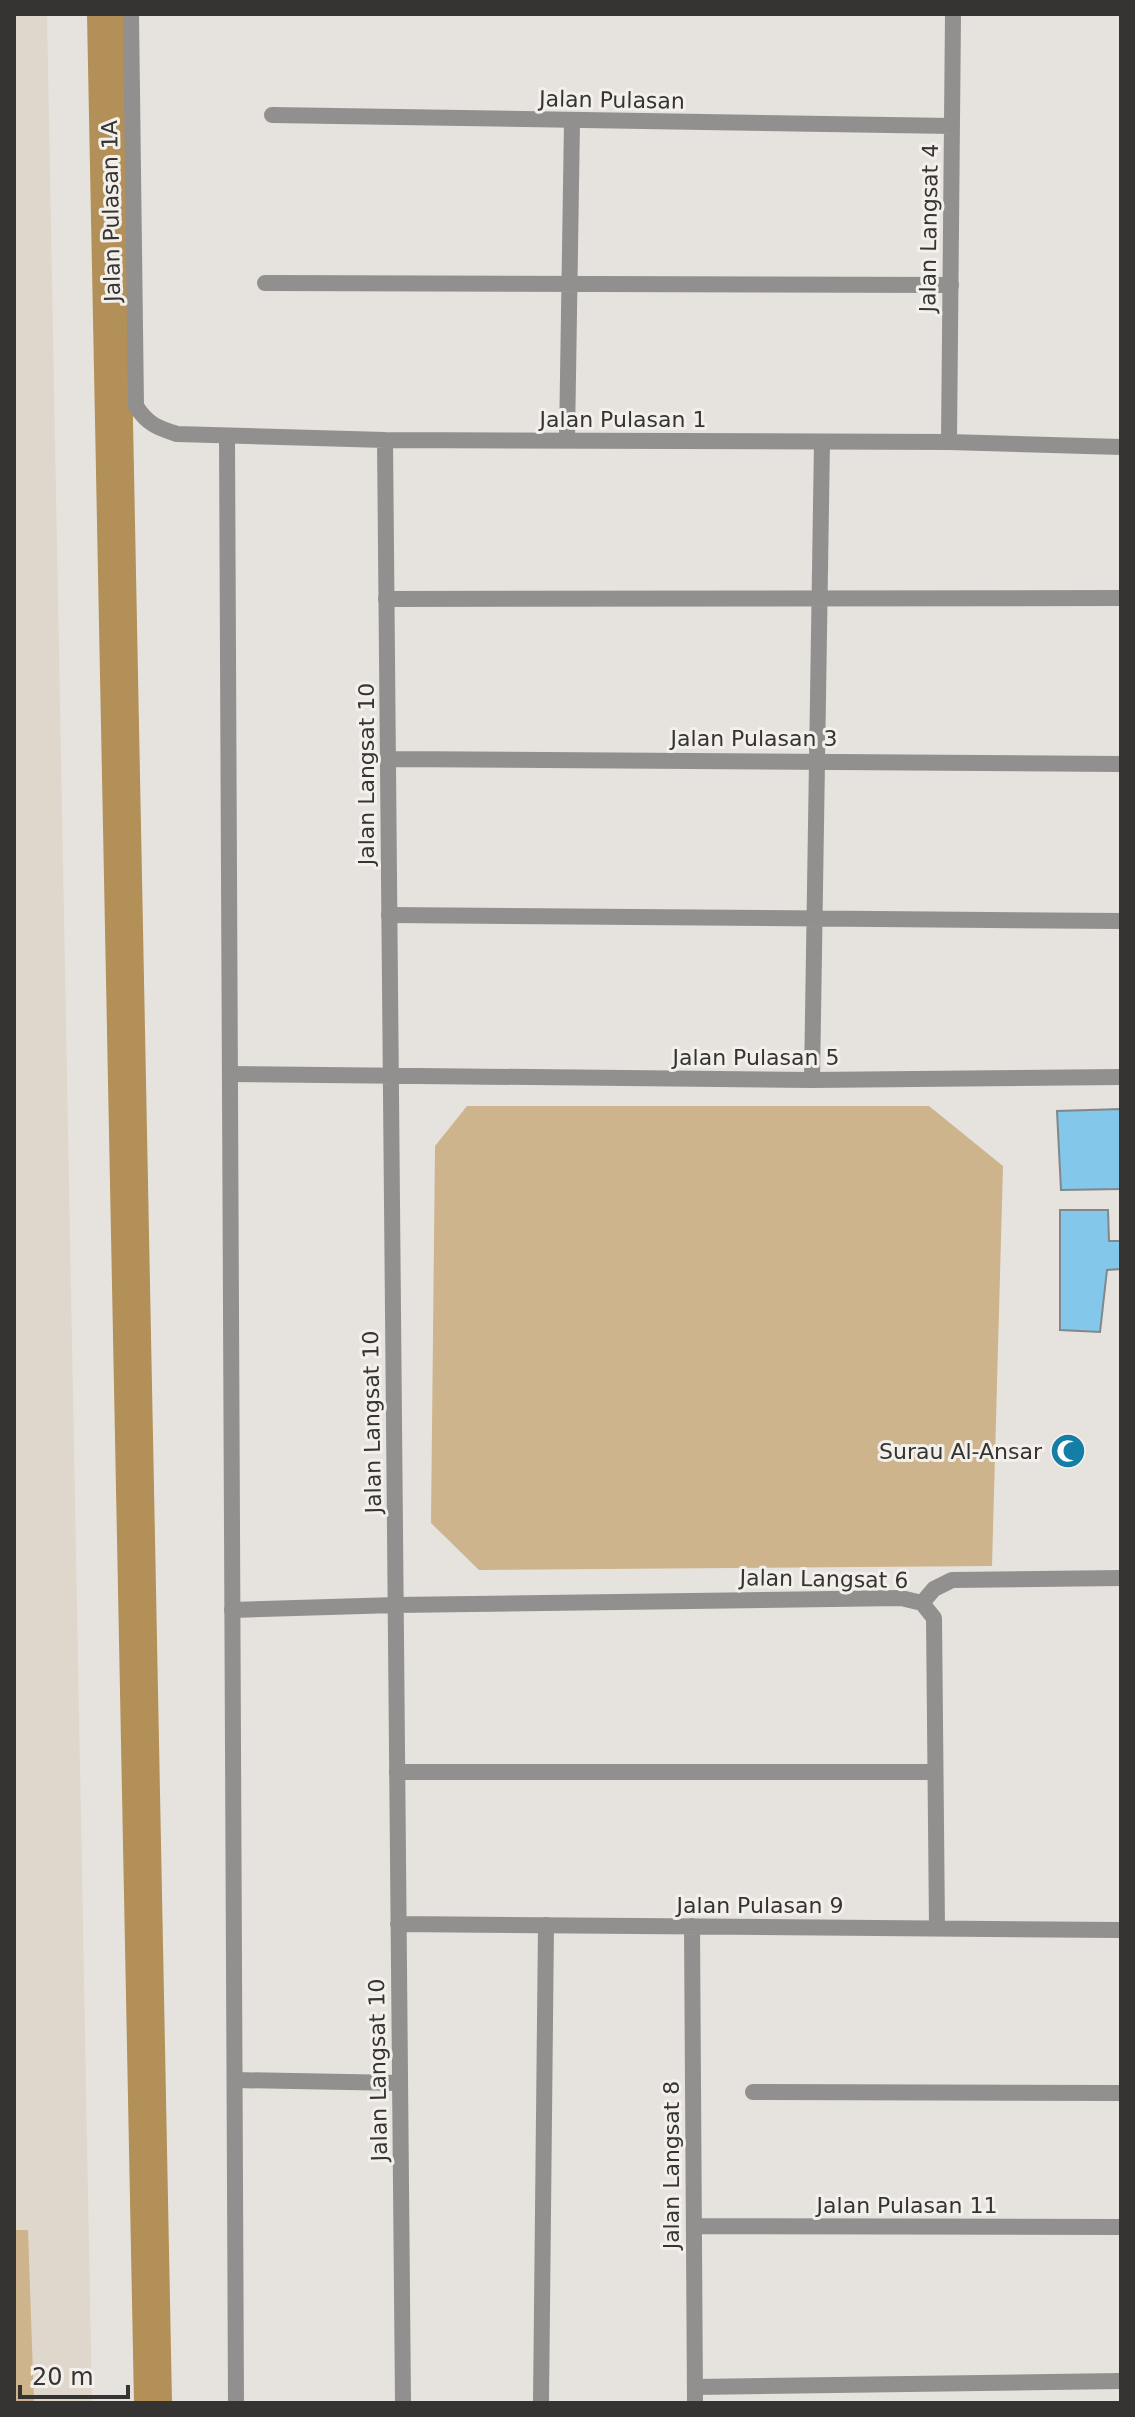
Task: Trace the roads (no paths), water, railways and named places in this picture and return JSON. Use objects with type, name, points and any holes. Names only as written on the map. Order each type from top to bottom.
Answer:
[{"type":"street","name":"Jalan Pulasan 1A","points":[[131,14],[136,406]]},
{"type":"street","name":"Jalan Langsat 4","points":[[949,442],[953,14]]},
{"type":"street","name":"Jalan Pulasan","points":[[272,115],[952,126]]},
{"type":"street","points":[[567,440],[572,122]]},
{"type":"street","points":[[265,283],[951,285]]},
{"type":"street","name":"Jalan Pulasan 1","points":[[136,406],[144,419],[155,427],[177,434],[227,437],[949,442],[1121,447]]},
{"type":"street","points":[[227,437],[236,2403]]},
{"type":"street","name":"Jalan Langsat 10","points":[[385,440],[403,2403]]},
{"type":"street","points":[[812,1080],[822,442]]},
{"type":"street","points":[[386,599],[1121,598]]},
{"type":"street","name":"Jalan Pulasan 3","points":[[388,759],[1121,764]]},
{"type":"street","points":[[389,915],[1121,921]]},
{"type":"street","name":"Jalan Pulasan 5","points":[[230,1074],[812,1080],[1121,1077]]},
{"type":"street","points":[[922,1603],[934,1589],[952,1580],[1121,1578]]},
{"type":"street","name":"Jalan Langsat 6","points":[[232,1610],[901,1598],[922,1603],[934,1618],[937,1928]]},
{"type":"street","points":[[397,1772],[935,1772]]},
{"type":"street","name":"Jalan Pulasan 9","points":[[398,1924],[1121,1930]]},
{"type":"street","points":[[541,2403],[546,1925]]},
{"type":"street","name":"Jalan Langsat 8","points":[[692,1926],[695,2395]]},
{"type":"street","points":[[235,2080],[400,2083]]},
{"type":"street","points":[[753,2092],[1121,2093]]},
{"type":"street","name":"Jalan Pulasan 11","points":[[694,2226],[1121,2227]]},
{"type":"street","points":[[695,2395],[1121,2381]]},
{"type":"waterway","points":[[106,14],[153,2403]]},
{"type":"place","name":"Surau Al-Ansar","points":[[1068,1451]]}]
